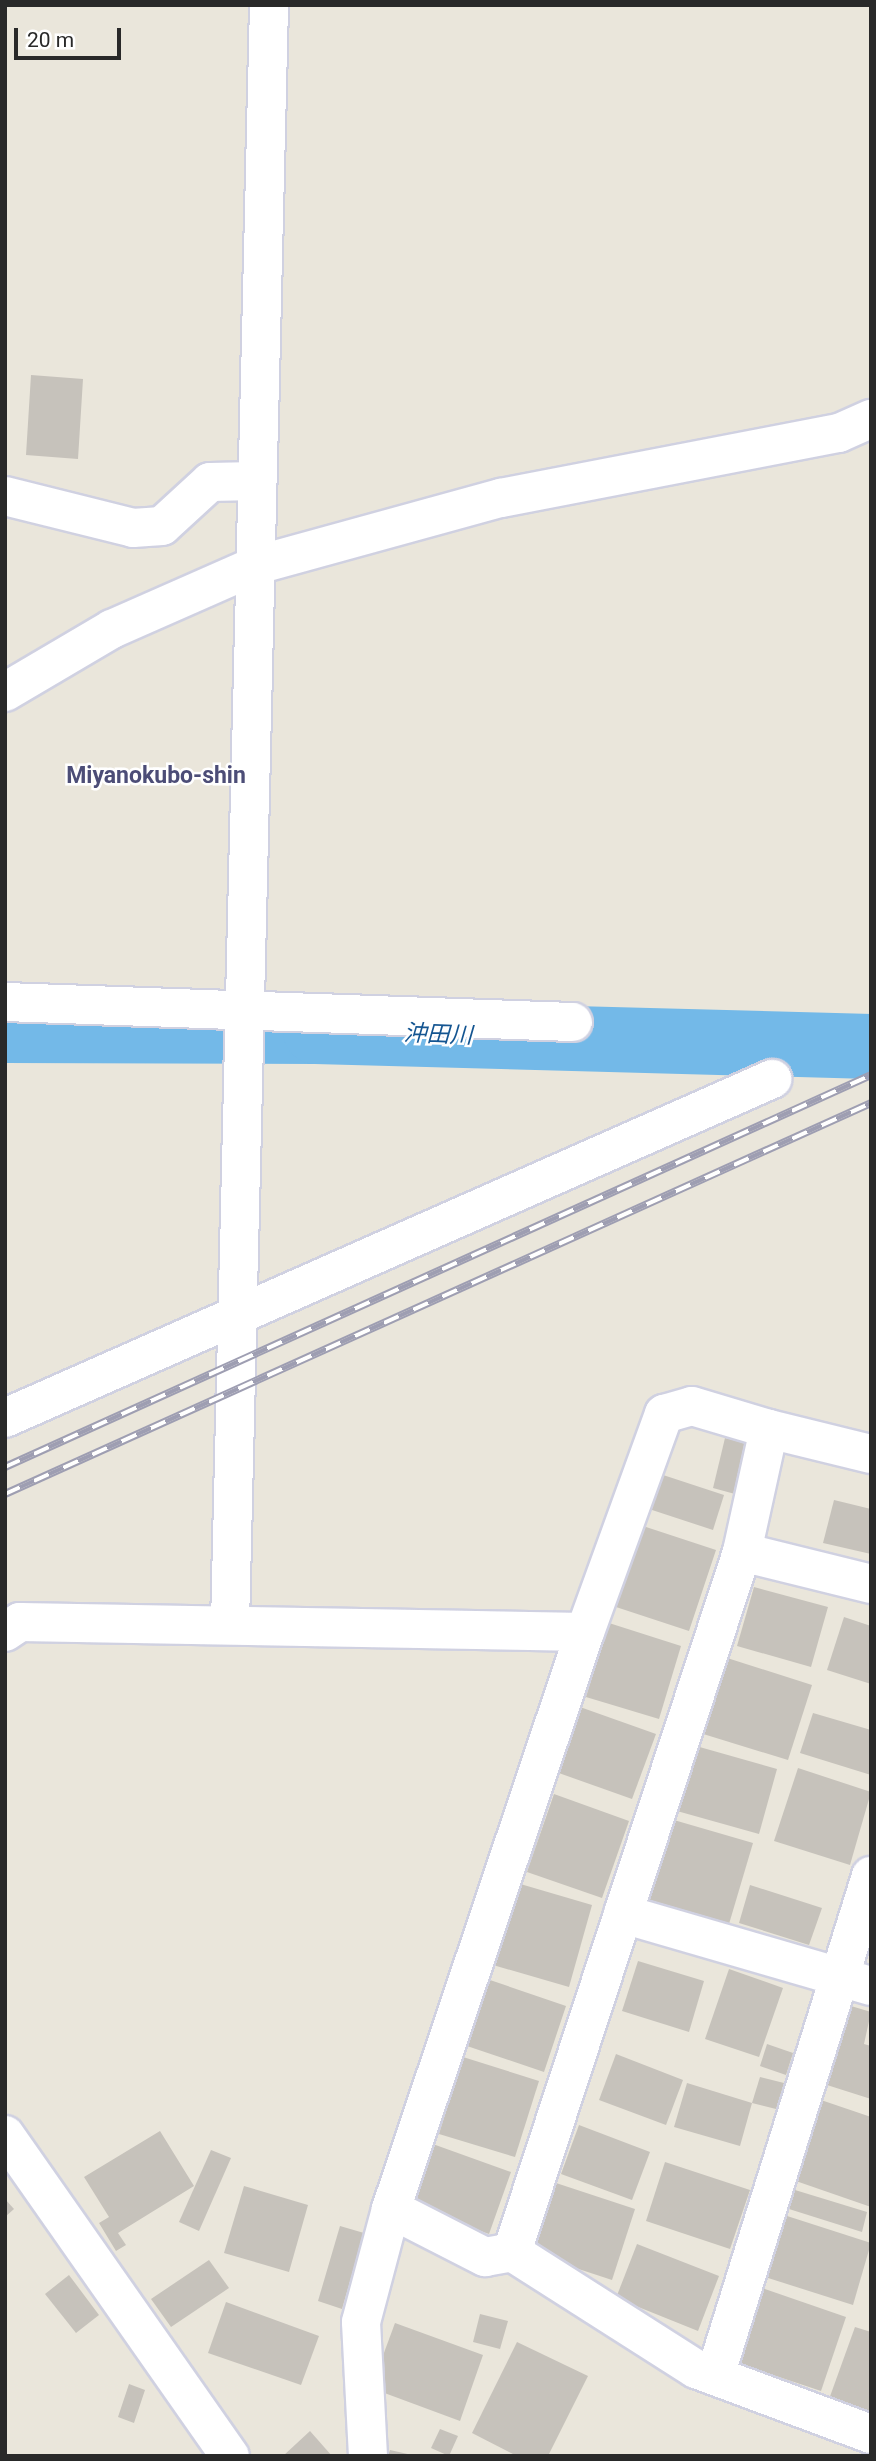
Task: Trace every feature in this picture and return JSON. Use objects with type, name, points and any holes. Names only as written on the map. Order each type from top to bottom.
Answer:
[{"type":"street","points":[[230,1624],[269,5]]},
{"type":"street","points":[[5,692],[112,629],[257,565],[501,498],[860,432]]},
{"type":"street","points":[[5,496],[133,528],[162,526],[210,482],[256,481]]},
{"type":"street","points":[[5,1002],[573,1022]]},
{"type":"street","points":[[5,1418],[772,1079]]},
{"type":"street","points":[[368,2456],[361,2322],[391,2209],[585,1632],[664,1413],[692,1406],[769,1429],[871,1454]]},
{"type":"street","points":[[512,2252],[742,1552],[769,1429]]},
{"type":"street","points":[[742,1552],[871,1584]]},
{"type":"street","points":[[5,1632],[20,1622],[585,1632]]},
{"type":"street","points":[[715,2376],[855,1981],[871,1876]]},
{"type":"street","points":[[623,1914],[855,1981]]},
{"type":"street","points":[[5,2135],[230,2456]]},
{"type":"street","points":[[391,2209],[485,2257],[512,2252],[696,2369],[871,2434]]},
{"type":"building","points":[[31,375],[83,379],[78,459],[26,455]]},
{"type":"building","points":[[725,1438],[747,1443],[735,1494],[713,1488]]},
{"type":"building","points":[[657,1473],[724,1495],[713,1530],[646,1508]]},
{"type":"building","points":[[834,1500],[871,1509],[871,1554],[823,1543]]},
{"type":"building","points":[[643,1526],[716,1550],[689,1631],[616,1607]]},
{"type":"building","points":[[754,1587],[828,1607],[811,1667],[737,1646]]},
{"type":"building","points":[[844,1617],[871,1626],[871,1684],[827,1670]]},
{"type":"building","points":[[609,1623],[681,1646],[659,1719],[586,1697]]},
{"type":"building","points":[[724,1657],[812,1685],[788,1760],[700,1733]]},
{"type":"building","points":[[580,1707],[656,1734],[632,1799],[556,1772]]},
{"type":"building","points":[[813,1713],[871,1730],[871,1775],[800,1753]]},
{"type":"building","points":[[696,1746],[777,1769],[759,1834],[677,1811]]},
{"type":"building","points":[[798,1768],[871,1792],[850,1865],[774,1841]]},
{"type":"building","points":[[554,1794],[629,1821],[602,1898],[527,1872]]},
{"type":"building","points":[[667,1818],[753,1843],[729,1924],[643,1898]]},
{"type":"building","points":[[517,1883],[592,1905],[569,1987],[493,1965]]},
{"type":"building","points":[[750,1885],[822,1908],[809,1945],[739,1923]]},
{"type":"building","points":[[638,1961],[704,1981],[689,2032],[622,2011]]},
{"type":"building","points":[[729,1969],[783,1988],[759,2057],[705,2039]]},
{"type":"building","points":[[490,1980],[566,2006],[544,2072],[467,2046]]},
{"type":"building","points":[[851,2006],[871,2012],[864,2044],[871,2046],[871,2099],[827,2085]]},
{"type":"building","points":[[767,2044],[793,2053],[786,2075],[760,2066]]},
{"type":"building","points":[[616,2054],[683,2080],[666,2125],[599,2100]]},
{"type":"building","points":[[463,2057],[539,2081],[515,2157],[439,2134]]},
{"type":"building","points":[[760,2077],[784,2083],[776,2109],[752,2103]]},
{"type":"building","points":[[687,2083],[752,2103],[740,2146],[674,2127]]},
{"type":"building","points":[[821,2100],[871,2117],[871,2207],[793,2180]]},
{"type":"building","points":[[579,2125],[650,2152],[632,2200],[561,2174]]},
{"type":"building","points":[[160,2131],[194,2186],[118,2233],[126,2245],[116,2251],[99,2223],[109,2217],[84,2177]]},
{"type":"building","points":[[430,2143],[511,2172],[489,2234],[408,2205]]},
{"type":"building","points":[[211,2150],[231,2158],[199,2231],[179,2222]]},
{"type":"building","points":[[665,2162],[750,2190],[730,2249],[646,2221]]},
{"type":"building","points":[[553,2182],[635,2209],[612,2280],[530,2253]]},
{"type":"building","points":[[244,2186],[308,2205],[289,2272],[224,2253]]},
{"type":"building","points":[[795,2190],[867,2212],[862,2232],[789,2209]]},
{"type":"building","points":[[5,2199],[14,2209],[5,2217]]},
{"type":"building","points":[[784,2215],[871,2243],[853,2305],[765,2277]]},
{"type":"building","points":[[340,2226],[364,2233],[342,2309],[318,2301]]},
{"type":"building","points":[[637,2244],[719,2276],[698,2331],[616,2298]]},
{"type":"building","points":[[209,2260],[229,2288],[171,2327],[151,2299]]},
{"type":"building","points":[[69,2275],[99,2315],[76,2333],[45,2294]]},
{"type":"building","points":[[762,2288],[846,2317],[821,2391],[737,2363]]},
{"type":"building","points":[[226,2302],[319,2336],[301,2385],[208,2353]]},
{"type":"building","points":[[480,2314],[508,2321],[500,2349],[473,2342]]},
{"type":"building","points":[[395,2323],[483,2355],[460,2421],[371,2388]]},
{"type":"building","points":[[855,2327],[871,2332],[871,2417],[828,2402]]},
{"type":"building","points":[[517,2342],[588,2376],[548,2456],[517,2456],[472,2433]]},
{"type":"building","points":[[129,2384],[145,2390],[134,2423],[118,2417]]},
{"type":"building","points":[[440,2429],[458,2436],[449,2456],[431,2448]]},
{"type":"building","points":[[310,2431],[332,2456],[283,2456]]},
{"type":"building","points":[[390,2450],[412,2455],[412,2456],[388,2456]]},
{"type":"waterway","name":"沖田川","points":[[5,1030],[315,1031],[871,1046]]},
{"type":"railway","points":[[5,1467],[871,1075]]},
{"type":"railway","points":[[5,1494],[871,1103]]},
{"type":"district","name":"Miyanokubo-shin","points":[[156,776]]}]
